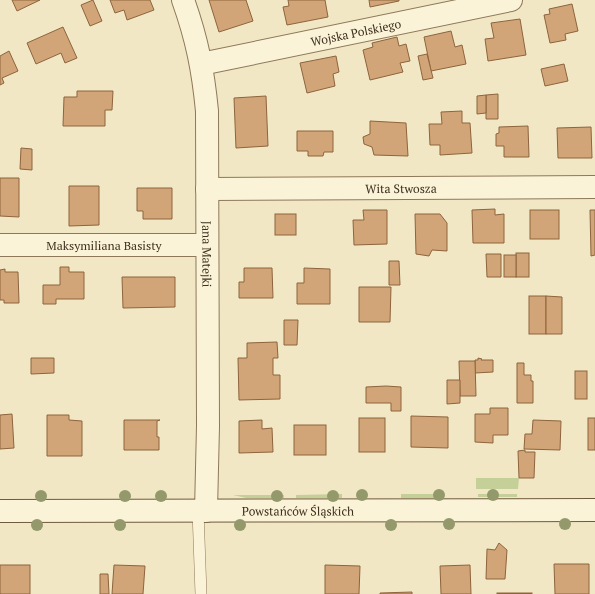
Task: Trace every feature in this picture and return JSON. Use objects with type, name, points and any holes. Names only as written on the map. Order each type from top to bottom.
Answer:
[{"type":"street","name":"Jana Matejki","points":[[183,0],[194,34],[201,64],[207,111],[208,433],[202,511]]},
{"type":"street","name":"Wojska Polskiego","points":[[201,64],[510,0]]},
{"type":"street","name":"Wita Stwosza","points":[[207,189],[595,187]]},
{"type":"street","name":"Maksymiliana Basisty","points":[[0,245],[207,245]]},
{"type":"street","name":"Powstańców Śląskich","points":[[0,511],[595,510]]},
{"type":"lane","points":[[201,594],[202,511]]},
{"type":"green space","points":[[476,478],[519,478],[518,489],[476,489]]},
{"type":"green space","points":[[342,494],[342,498],[296,498],[296,495]]},
{"type":"green space","points":[[401,494],[444,494],[444,498],[401,498]]},
{"type":"green space","points":[[478,494],[517,494],[517,497],[478,497]]},
{"type":"green space","points":[[233,495],[284,495],[284,498],[246,498]]},
{"type":"building","points":[[12,0],[40,0],[17,11]]},
{"type":"building","points":[[93,0],[102,21],[90,26],[81,5]]},
{"type":"building","points":[[110,0],[150,0],[154,10],[127,20],[124,10],[115,13]]},
{"type":"building","points":[[209,0],[246,0],[253,21],[219,32]]},
{"type":"building","points":[[288,0],[325,0],[328,17],[287,25],[283,7],[289,6]]},
{"type":"building","points":[[369,0],[399,0],[399,1],[370,7]]},
{"type":"building","points":[[572,4],[578,31],[565,34],[566,40],[550,43],[544,15],[550,14],[549,9]]},
{"type":"building","points":[[520,19],[526,55],[488,61],[485,39],[494,38],[491,23]]},
{"type":"building","points":[[63,27],[77,58],[65,63],[61,53],[36,64],[27,43]]},
{"type":"building","points":[[451,31],[455,47],[462,45],[466,64],[431,71],[424,37]]},
{"type":"building","points":[[397,37],[399,46],[406,44],[410,61],[400,63],[403,72],[370,80],[363,50],[373,47],[372,43]]},
{"type":"building","points":[[9,51],[18,71],[2,78],[4,83],[0,85],[0,56]]},
{"type":"building","points":[[427,54],[433,78],[423,80],[418,56]]},
{"type":"building","points":[[336,56],[339,72],[333,74],[335,86],[307,93],[300,63]]},
{"type":"building","points":[[564,64],[568,81],[545,86],[541,69]]},
{"type":"building","points":[[77,91],[113,91],[112,110],[105,110],[105,126],[63,126],[64,97],[77,97]]},
{"type":"building","points":[[498,94],[498,119],[486,119],[486,95]]},
{"type":"building","points":[[486,95],[486,113],[477,114],[477,96]]},
{"type":"building","points":[[266,96],[268,146],[236,148],[234,98]]},
{"type":"building","points":[[462,111],[462,123],[470,123],[472,153],[440,155],[440,145],[430,145],[429,124],[442,124],[441,112]]},
{"type":"building","points":[[370,121],[406,123],[408,156],[374,155],[372,147],[364,144],[363,137],[370,134]]},
{"type":"building","points":[[528,126],[529,157],[504,157],[504,146],[496,146],[496,134],[499,133],[499,127]]},
{"type":"building","points":[[591,127],[592,158],[558,158],[557,128]]},
{"type":"building","points":[[297,131],[333,131],[333,152],[324,152],[323,156],[308,156],[308,151],[297,151]]},
{"type":"building","points":[[21,148],[32,149],[32,170],[20,169]]},
{"type":"building","points":[[0,178],[19,178],[19,217],[0,216]]},
{"type":"building","points":[[69,186],[99,186],[99,225],[69,226]]},
{"type":"building","points":[[137,188],[172,188],[172,219],[143,219],[143,211],[137,211]]},
{"type":"building","points":[[495,209],[495,215],[504,214],[504,243],[473,243],[472,210]]},
{"type":"building","points":[[363,210],[387,210],[387,244],[354,245],[353,220],[364,220]]},
{"type":"building","points":[[530,210],[559,210],[559,239],[530,239]]},
{"type":"building","points":[[590,210],[595,210],[595,255],[591,256]]},
{"type":"building","points":[[275,214],[296,214],[296,235],[275,235]]},
{"type":"building","points":[[415,214],[440,214],[447,223],[447,251],[432,250],[429,256],[416,254]]},
{"type":"building","points":[[516,253],[529,253],[529,277],[516,277]]},
{"type":"building","points":[[486,254],[501,254],[501,277],[487,277]]},
{"type":"building","points":[[504,255],[516,255],[516,277],[504,277]]},
{"type":"building","points":[[389,261],[399,261],[400,285],[389,285]]},
{"type":"building","points":[[60,267],[69,267],[69,272],[84,272],[84,299],[56,299],[56,304],[43,304],[43,285],[60,285]]},
{"type":"building","points":[[244,268],[272,268],[273,298],[239,298],[239,282],[244,282]]},
{"type":"building","points":[[304,268],[330,269],[330,304],[297,304],[297,283],[304,283]]},
{"type":"building","points":[[5,269],[5,272],[18,272],[19,303],[4,303],[4,300],[0,300],[0,270]]},
{"type":"building","points":[[122,277],[175,277],[175,307],[123,308]]},
{"type":"building","points":[[359,287],[391,287],[390,322],[359,322]]},
{"type":"building","points":[[529,296],[546,296],[546,334],[529,334]]},
{"type":"building","points":[[546,296],[562,297],[562,334],[546,334]]},
{"type":"building","points":[[284,320],[298,320],[297,345],[284,345]]},
{"type":"building","points":[[277,342],[278,358],[273,358],[273,375],[280,375],[280,399],[239,400],[238,358],[247,358],[247,343]]},
{"type":"building","points":[[31,358],[54,358],[54,373],[31,374]]},
{"type":"building","points":[[478,358],[482,359],[481,360],[493,360],[493,372],[475,373],[475,360],[478,360]]},
{"type":"building","points":[[459,361],[475,361],[476,396],[460,396]]},
{"type":"building","points":[[517,363],[524,363],[524,375],[531,375],[531,381],[533,381],[533,403],[517,403]]},
{"type":"building","points":[[575,371],[587,371],[587,399],[575,399]]},
{"type":"building","points":[[447,380],[460,380],[460,403],[447,404]]},
{"type":"building","points":[[366,387],[401,387],[401,411],[391,411],[391,403],[366,403]]},
{"type":"building","points":[[490,408],[508,408],[508,435],[493,435],[493,443],[475,442],[475,414],[490,414]]},
{"type":"building","points":[[12,414],[14,448],[0,449],[0,415]]},
{"type":"building","points":[[47,415],[69,415],[69,420],[82,421],[82,456],[47,456]]},
{"type":"building","points":[[411,416],[448,417],[448,448],[411,447]]},
{"type":"building","points":[[359,418],[385,418],[385,452],[359,452]]},
{"type":"building","points":[[588,418],[595,418],[595,450],[588,450]]},
{"type":"building","points":[[124,420],[160,420],[157,421],[159,450],[124,450]]},
{"type":"building","points":[[262,420],[262,429],[272,428],[273,452],[239,453],[239,421]]},
{"type":"building","points":[[533,420],[561,421],[560,450],[524,449],[525,434],[532,434]]},
{"type":"building","points":[[294,425],[326,425],[326,455],[294,455]]},
{"type":"building","points":[[525,450],[525,452],[535,452],[534,478],[519,478],[518,451]]},
{"type":"building","points":[[499,543],[507,550],[505,579],[486,579],[487,549],[495,550]]},
{"type":"building","points":[[554,564],[589,564],[589,594],[555,594]]},
{"type":"building","points":[[0,565],[30,565],[30,594],[0,594]]},
{"type":"building","points":[[114,565],[145,566],[143,594],[112,594]]},
{"type":"building","points":[[325,565],[360,566],[359,594],[325,594]]},
{"type":"building","points":[[470,565],[471,594],[441,594],[440,566]]},
{"type":"building","points":[[100,574],[108,574],[109,594],[100,594]]},
{"type":"building","points":[[412,592],[412,594],[380,594],[380,593]]},
{"type":"building","points":[[532,593],[532,594],[497,594]]}]
